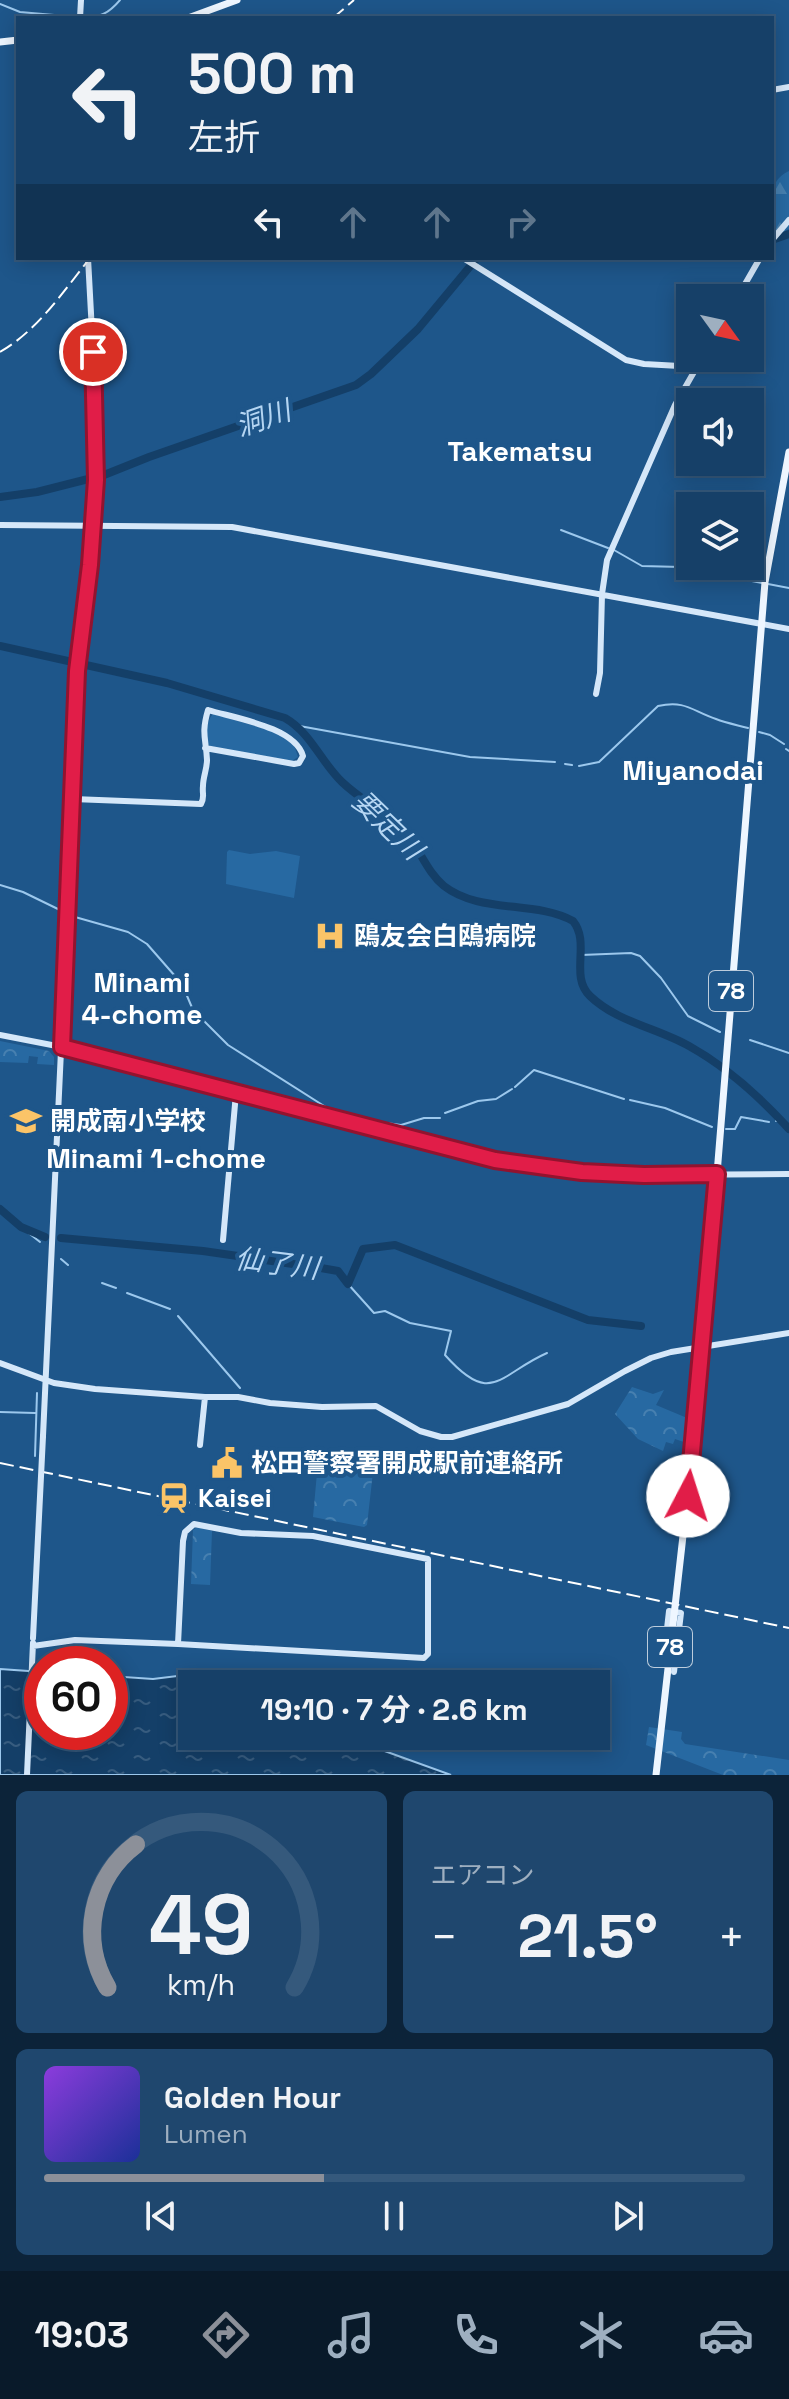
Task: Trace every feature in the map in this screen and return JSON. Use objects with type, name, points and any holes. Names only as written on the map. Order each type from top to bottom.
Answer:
[{"type":"main road","points":[[193,16],[237,0]]},
{"type":"main road","name":"78","points":[[656,1775],[685,1518],[717,1174],[765,584],[789,452]]},
{"type":"street","points":[[774,237],[789,220]]},
{"type":"street","points":[[27,1775],[77,671],[97,469],[88,260]]},
{"type":"street","points":[[468,260],[626,360],[676,366]]},
{"type":"street","points":[[745,284],[759,260]]},
{"type":"street","points":[[596,694],[607,560],[675,405],[694,372]]},
{"type":"street","points":[[0,525],[232,527],[789,629]]},
{"type":"street","points":[[73,799],[201,804],[207,763],[205,748],[203,732],[208,710],[283,733],[298,745],[303,756],[299,763],[291,764],[205,748]]},
{"type":"street","points":[[0,1035],[62,1047],[524,1166],[599,1173],[789,1174]]},
{"type":"street","points":[[223,1240],[236,1093]]},
{"type":"street","points":[[0,1363],[57,1384],[95,1389],[238,1397],[322,1407],[376,1406],[420,1431],[452,1437],[568,1404],[651,1358],[789,1333]]},
{"type":"street","points":[[200,1445],[205,1397]]},
{"type":"street","points":[[33,1642],[75,1640],[178,1644],[424,1658],[428,1654],[428,1559],[313,1536],[241,1533],[194,1524],[185,1532],[183,1541],[178,1644]]},
{"type":"street","points":[[663,1664],[669,1611],[681,1613],[674,1672]]},
{"type":"green space","points":[[789,171],[789,229],[774,236],[774,187],[781,176]]},
{"type":"green space","points":[[213,714],[276,732],[294,745],[298,757],[292,761],[210,747],[207,730]]},
{"type":"green space","points":[[229,850],[250,854],[276,851],[300,856],[294,898],[226,884]]},
{"type":"green space","points":[[0,1041],[49,1051],[54,1057],[54,1065],[37,1064],[38,1057],[29,1056],[28,1063],[0,1062]]},
{"type":"green space","points":[[632,1387],[653,1394],[664,1390],[656,1405],[687,1418],[687,1443],[675,1439],[673,1444],[666,1442],[663,1451],[638,1439],[615,1414]]},
{"type":"green space","points":[[318,1462],[373,1472],[367,1525],[364,1527],[313,1517]]},
{"type":"green space","points":[[197,1527],[212,1531],[210,1585],[191,1584],[193,1530]]},
{"type":"green space","points":[[649,1727],[682,1732],[681,1739],[685,1744],[789,1760],[789,1775],[723,1775],[646,1745]]},
{"type":"water","points":[[0,1669],[24,1671],[24,1750],[128,1750],[128,1677],[153,1679],[178,1676],[178,1750],[382,1750],[451,1775],[0,1775]]},
{"type":"waterway","points":[[97,16],[120,0]]},
{"type":"waterway","points":[[0,4],[20,12],[66,16]]},
{"type":"waterway","name":"洞川","points":[[774,239],[789,234]]},
{"type":"waterway","name":"洞川","points":[[0,497],[37,492],[104,475],[356,385],[418,329],[475,260]]},
{"type":"waterway","points":[[561,530],[608,548]]},
{"type":"waterway","points":[[614,550],[642,566],[681,567],[762,583]]},
{"type":"waterway","points":[[768,584],[789,588]]},
{"type":"waterway","name":"要定川","points":[[0,646],[167,683],[285,718],[302,732],[342,782],[408,836],[433,875],[444,886],[474,900],[541,911],[573,921],[580,939],[581,979],[590,996],[612,1012],[677,1040],[717,1063],[755,1094],[789,1129]]},
{"type":"waterway","points":[[579,766],[599,762],[658,706],[682,705],[748,728]]},
{"type":"waterway","points":[[294,725],[470,757],[555,762]]},
{"type":"waterway","points":[[759,732],[784,744]]},
{"type":"waterway","points":[[565,764],[572,765]]},
{"type":"waterway","points":[[0,885],[23,892],[62,911]]},
{"type":"waterway","points":[[75,917],[128,932],[147,944],[182,984],[193,1010],[228,1045],[332,1111]]},
{"type":"waterway","points":[[581,955],[631,953],[640,956],[661,978],[688,1016],[720,1032]]},
{"type":"waterway","points":[[750,1040],[789,1053]]},
{"type":"waterway","points":[[515,1087],[534,1070],[624,1099]]},
{"type":"waterway","points":[[445,1113],[478,1101],[496,1099],[512,1089]]},
{"type":"waterway","points":[[630,1100],[665,1108],[712,1127]]},
{"type":"waterway","points":[[726,1129],[735,1129],[741,1117],[769,1122]]},
{"type":"waterway","points":[[357,1119],[401,1125],[424,1118],[440,1118]]},
{"type":"waterway","name":"要定川","points":[[776,1121],[781,1121]]},
{"type":"waterway","name":"仙了川","points":[[0,1209],[21,1227],[45,1237]]},
{"type":"waterway","name":"仙了川","points":[[21,1227],[40,1242]]},
{"type":"waterway","name":"仙了川","points":[[61,1238],[203,1251],[321,1268],[338,1271],[348,1284],[363,1249],[395,1245],[588,1320],[641,1326]]},
{"type":"waterway","points":[[61,1259],[68,1265]]},
{"type":"waterway","points":[[102,1283],[116,1288]]},
{"type":"waterway","points":[[348,1284],[374,1313],[385,1311],[410,1323],[451,1331],[445,1355],[474,1380],[496,1382],[547,1353]]},
{"type":"waterway","points":[[127,1293],[170,1309]]},
{"type":"waterway","points":[[178,1316],[240,1388]]},
{"type":"waterway","points":[[35,1456],[37,1393]]},
{"type":"waterway","points":[[0,1412],[35,1413]]},
{"type":"railway","points":[[335,16],[354,0]]},
{"type":"railway","points":[[0,352],[38,322],[88,260]]},
{"type":"railway","points":[[0,1463],[789,1628]]},
{"type":"place","name":"鴎友会白鴎病院","points":[[330,936]]},
{"type":"place","name":"開成南小学校","points":[[26,1121]]},
{"type":"place","name":"松田警察署開成駅前連絡所","points":[[227,1463]]},
{"type":"place","name":"Kaisei","points":[[174,1498]]},
{"type":"district","name":"Takematsu","points":[[520,451]]},
{"type":"district","name":"Miyanodai","points":[[693,770]]},
{"type":"district","name":"Minami 4-chome","points":[[142,998]]},
{"type":"district","name":"Minami 1-chome","points":[[156,1158]]},
{"type":"route","points":[[93,352],[96,480],[90,565],[77,671],[62,1047],[524,1166],[644,1175],[717,1174],[688,1496]]}]
